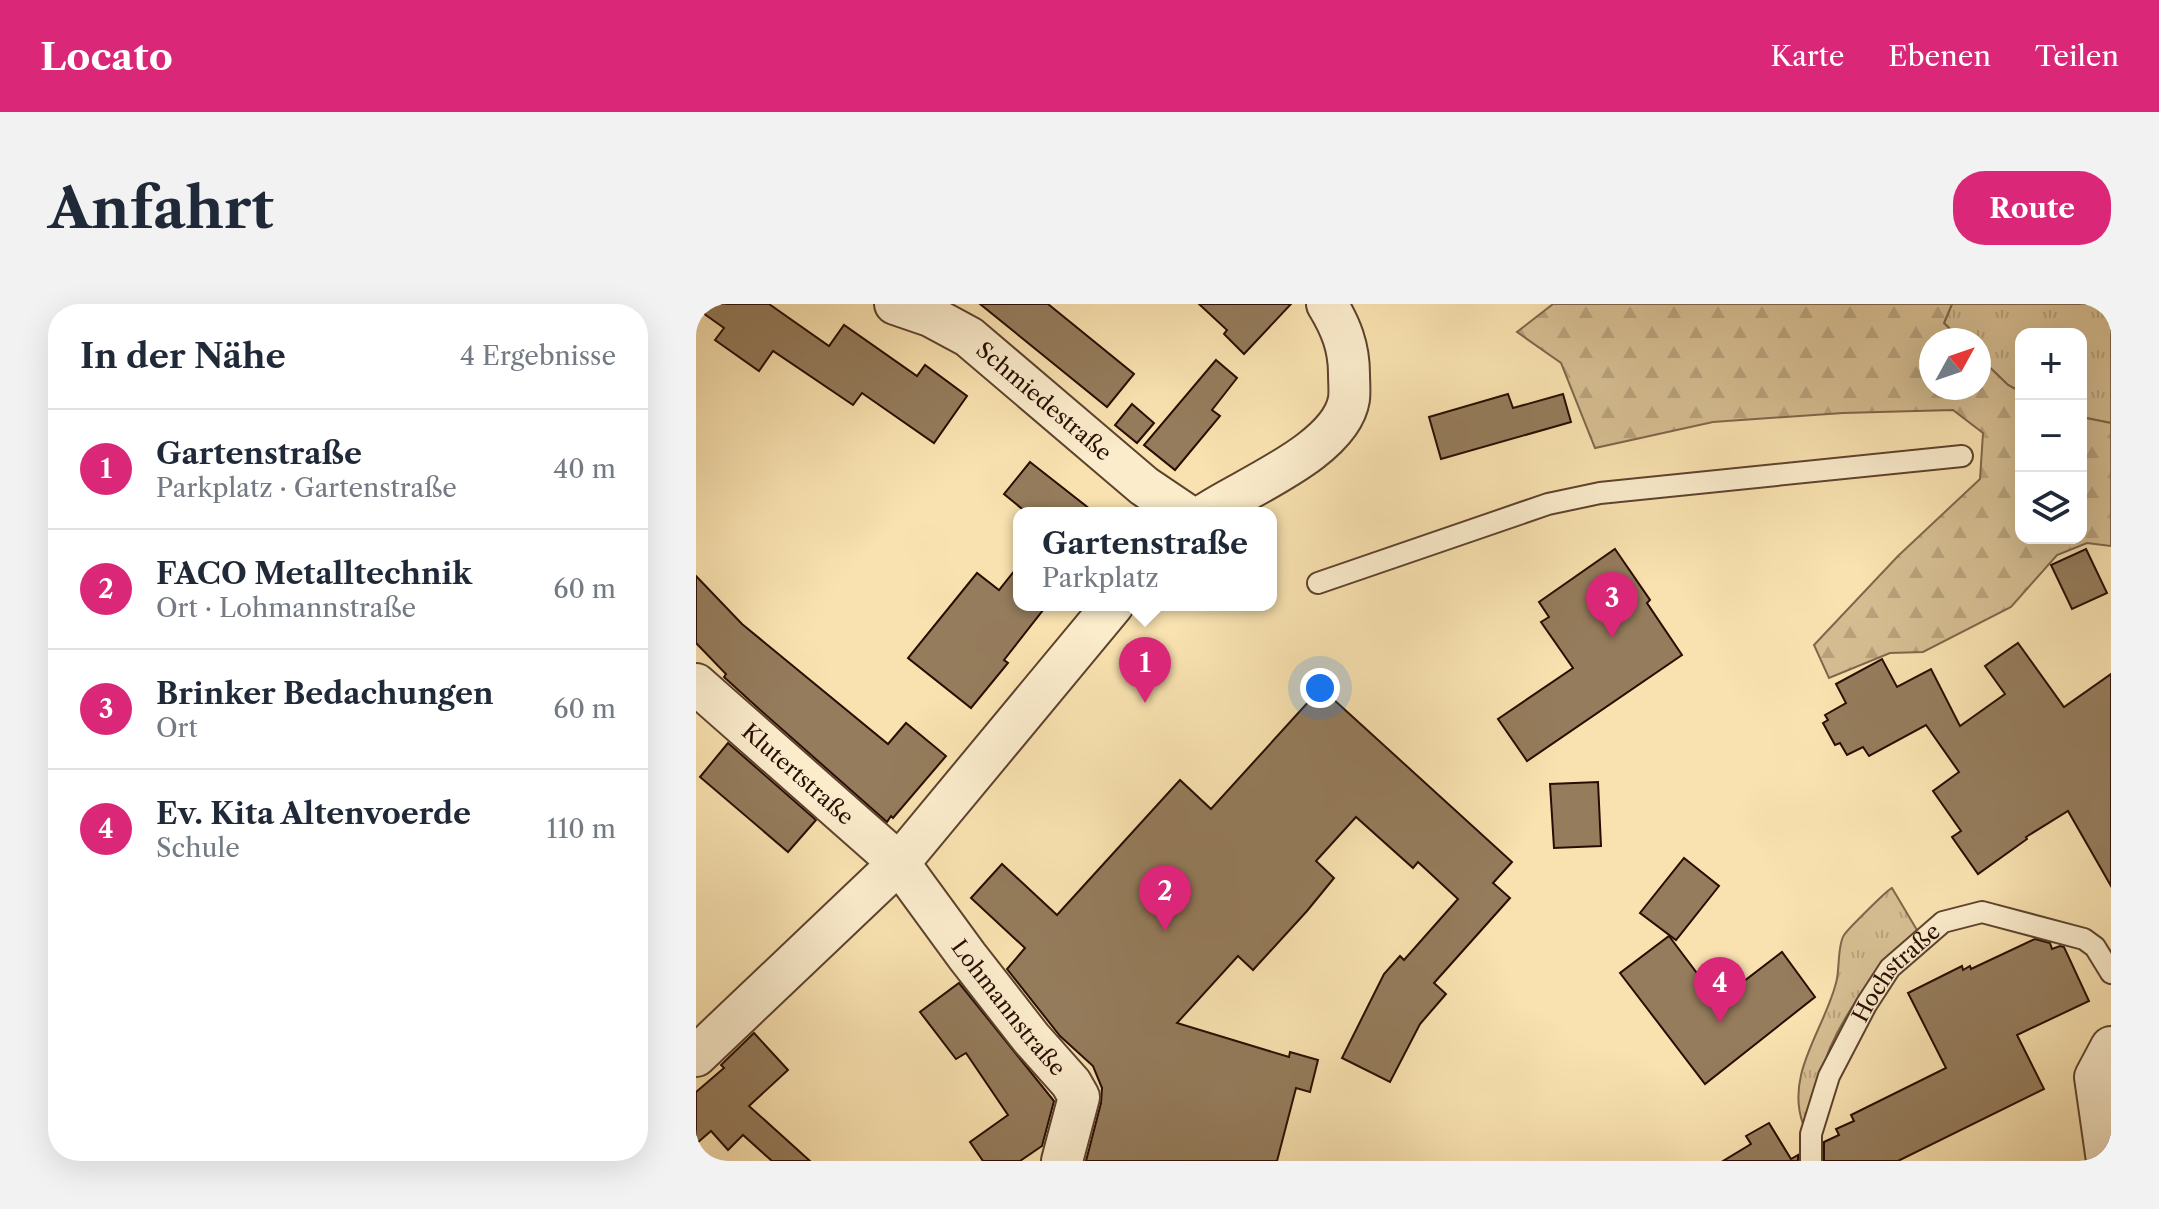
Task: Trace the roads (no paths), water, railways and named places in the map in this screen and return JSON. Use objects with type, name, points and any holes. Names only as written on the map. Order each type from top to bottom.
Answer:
[{"type":"street","name":"Schmiedestraße","points":[[895,304],[930,316],[969,337],[1144,486],[1175,507]]},
{"type":"street","points":[[1217,507],[1307,455],[1335,428],[1349,401],[1349,360],[1342,329],[1327,304]]},
{"type":"street","points":[[696,1056],[899,863],[1108,611]]},
{"type":"street","name":"Klutertstraße","points":[[696,684],[899,863]]},
{"type":"street","name":"Lohmannstraße","points":[[899,863],[1079,1097],[1062,1161]]},
{"type":"street","points":[[2107,1161],[2095,1077],[2111,1047]]},
{"type":"lane","points":[[1318,583],[1548,504],[1600,493],[1962,456]]},
{"type":"lane","name":"Hochstraße","points":[[1811,1161],[1811,1134],[1829,1076],[1866,1005],[1890,968],[1943,922],[1982,912],[2084,939],[2095,947],[2111,973]]},
{"type":"place","name":"Brinker Bedachungen","points":[[1612,638]]},
{"type":"place","name":"Gartenstraße","points":[[1145,703]]},
{"type":"place","name":"FACO Metalltechnik","points":[[1165,931]]},
{"type":"place","name":"Ev. Kita Altenvoerde","points":[[1720,1023]]}]
